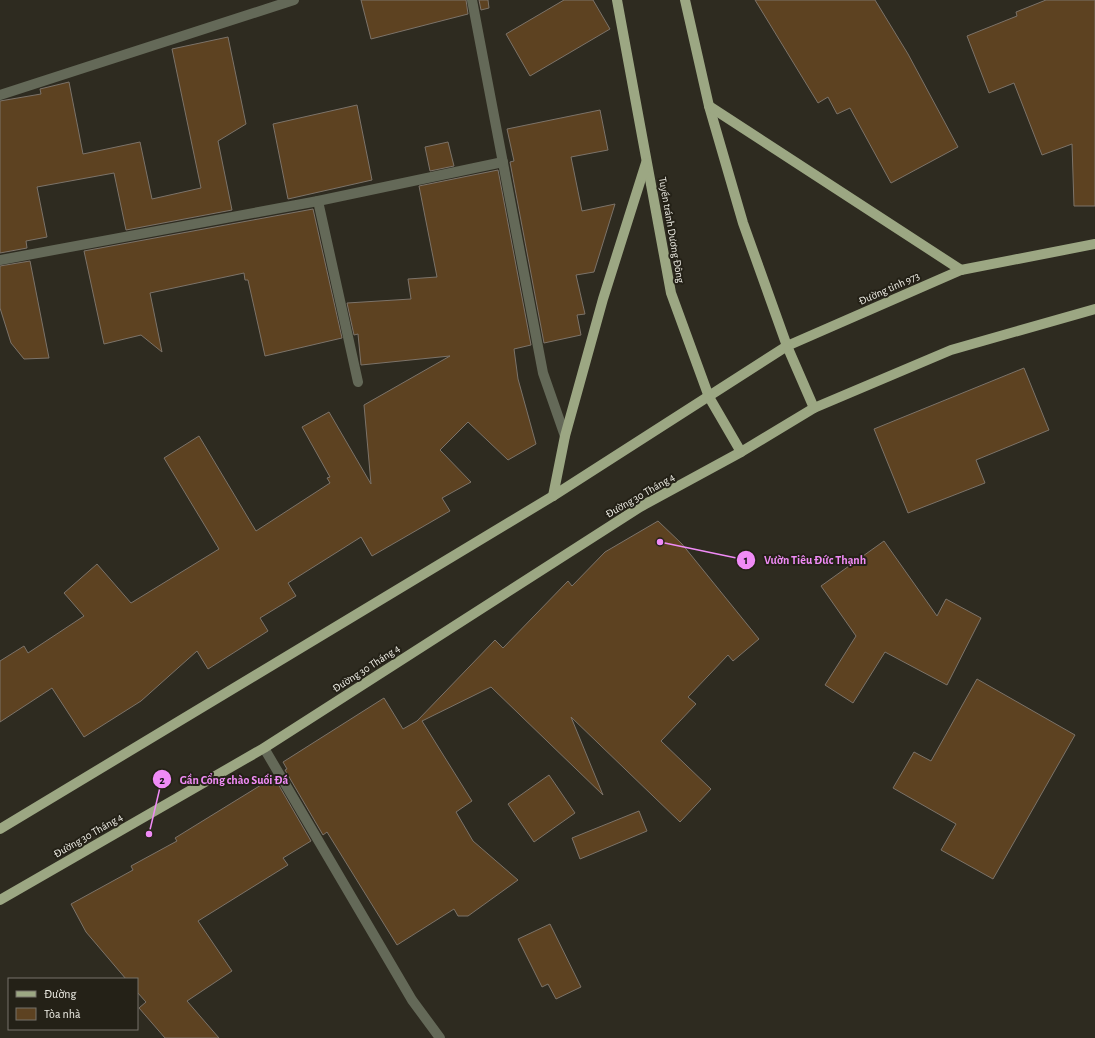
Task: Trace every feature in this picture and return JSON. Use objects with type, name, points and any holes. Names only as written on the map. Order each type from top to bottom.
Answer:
[{"type":"main road","name":"Tuyến tránh Dương Đông","points":[[617,0],[670,293],[709,397],[741,452]]},
{"type":"main road","points":[[685,0],[708,106],[742,223],[787,346],[814,408]]},
{"type":"main road","points":[[708,106],[961,270]]},
{"type":"main road","points":[[553,496],[565,436],[603,299],[647,161]]},
{"type":"main road","name":"Đường tỉnh 973","points":[[709,397],[787,346],[961,270],[1095,244]]},
{"type":"main road","points":[[741,452],[814,408],[952,350],[1095,309]]},
{"type":"main road","points":[[0,829],[553,496],[709,397]]},
{"type":"main road","name":"Đường 30 Tháng 4","points":[[0,900],[264,748],[640,507],[741,452]]},
{"type":"street","points":[[0,95],[294,0]]},
{"type":"street","points":[[472,0],[543,373],[565,436]]},
{"type":"street","points":[[0,260],[318,201],[503,162]]},
{"type":"street","points":[[318,201],[358,382]]},
{"type":"street","points":[[264,748],[412,1000],[440,1038]]},
{"type":"building","points":[[361,0],[466,0],[468,14],[371,39]]},
{"type":"building","points":[[479,0],[488,0],[489,8],[481,10]]},
{"type":"building","points":[[564,0],[593,0],[610,29],[530,76],[506,34]]},
{"type":"building","points":[[755,0],[875,0],[908,54],[958,147],[891,183],[850,108],[837,114],[828,97],[818,103]]},
{"type":"building","points":[[1046,0],[1095,0],[1095,206],[1074,206],[1072,144],[1042,155],[1014,83],[989,93],[967,36],[1017,16],[1016,12]]},
{"type":"building","points":[[228,37],[246,124],[218,141],[232,210],[126,230],[114,173],[37,187],[47,237],[26,241],[27,248],[0,253],[0,101],[41,94],[40,89],[69,82],[83,154],[140,142],[152,199],[201,188],[172,49]]},
{"type":"building","points":[[357,105],[372,180],[288,199],[273,124]]},
{"type":"building","points":[[600,110],[608,150],[571,157],[582,211],[615,204],[594,272],[576,275],[585,314],[577,315],[581,335],[544,343],[510,162],[514,161],[507,129]]},
{"type":"building","points":[[448,142],[454,166],[430,171],[425,147]]},
{"type":"building","points":[[498,170],[531,345],[514,349],[518,379],[536,444],[508,460],[468,422],[440,450],[471,482],[442,498],[450,511],[372,556],[361,537],[288,583],[296,596],[260,618],[268,631],[208,669],[197,651],[141,701],[84,737],[52,688],[0,722],[0,661],[24,646],[28,653],[84,616],[64,593],[97,564],[131,603],[219,549],[164,458],[199,436],[256,531],[330,483],[327,478],[330,477],[302,427],[329,412],[371,484],[364,405],[450,356],[361,365],[358,334],[354,335],[347,303],[411,299],[408,279],[437,277],[419,186]]},
{"type":"building","points":[[313,209],[342,338],[265,356],[248,280],[245,280],[244,273],[150,293],[162,352],[141,335],[104,344],[84,251]]},
{"type":"building","points":[[30,261],[49,358],[24,359],[11,343],[0,308],[0,266]]},
{"type":"building","points":[[1024,368],[1049,430],[976,460],[985,483],[908,513],[874,429]]},
{"type":"building","points":[[658,521],[682,544],[759,639],[733,661],[728,655],[688,697],[696,704],[661,741],[711,789],[680,822],[571,717],[603,795],[491,687],[422,721],[472,801],[456,812],[473,841],[518,880],[468,916],[458,916],[454,909],[397,945],[327,832],[323,835],[285,770],[287,769],[283,762],[384,698],[403,729],[417,721],[495,640],[503,648],[568,581],[572,586],[605,552]]},
{"type":"building","points":[[884,541],[937,616],[946,599],[981,618],[947,685],[885,652],[853,703],[825,685],[856,636],[821,586]]},
{"type":"building","points":[[977,679],[1075,735],[993,879],[941,850],[956,824],[893,788],[914,752],[931,761]]},
{"type":"building","points":[[549,775],[575,813],[534,842],[508,804]]},
{"type":"building","points":[[274,777],[311,841],[283,858],[288,865],[198,921],[232,971],[187,1001],[219,1038],[165,1038],[139,1008],[146,1002],[138,993],[138,978],[125,978],[86,932],[71,904],[133,870],[131,866],[177,841],[175,838]]},
{"type":"building","points":[[639,811],[647,831],[580,859],[572,838]]},
{"type":"building","points":[[550,924],[581,987],[556,999],[548,984],[542,987],[518,939]]},
{"type":"place","name":"Vườn Tiêu Đức Thạnh","points":[[660,542]]},
{"type":"place","name":"Gần Cổng chào Suối Đá","points":[[149,834]]}]
